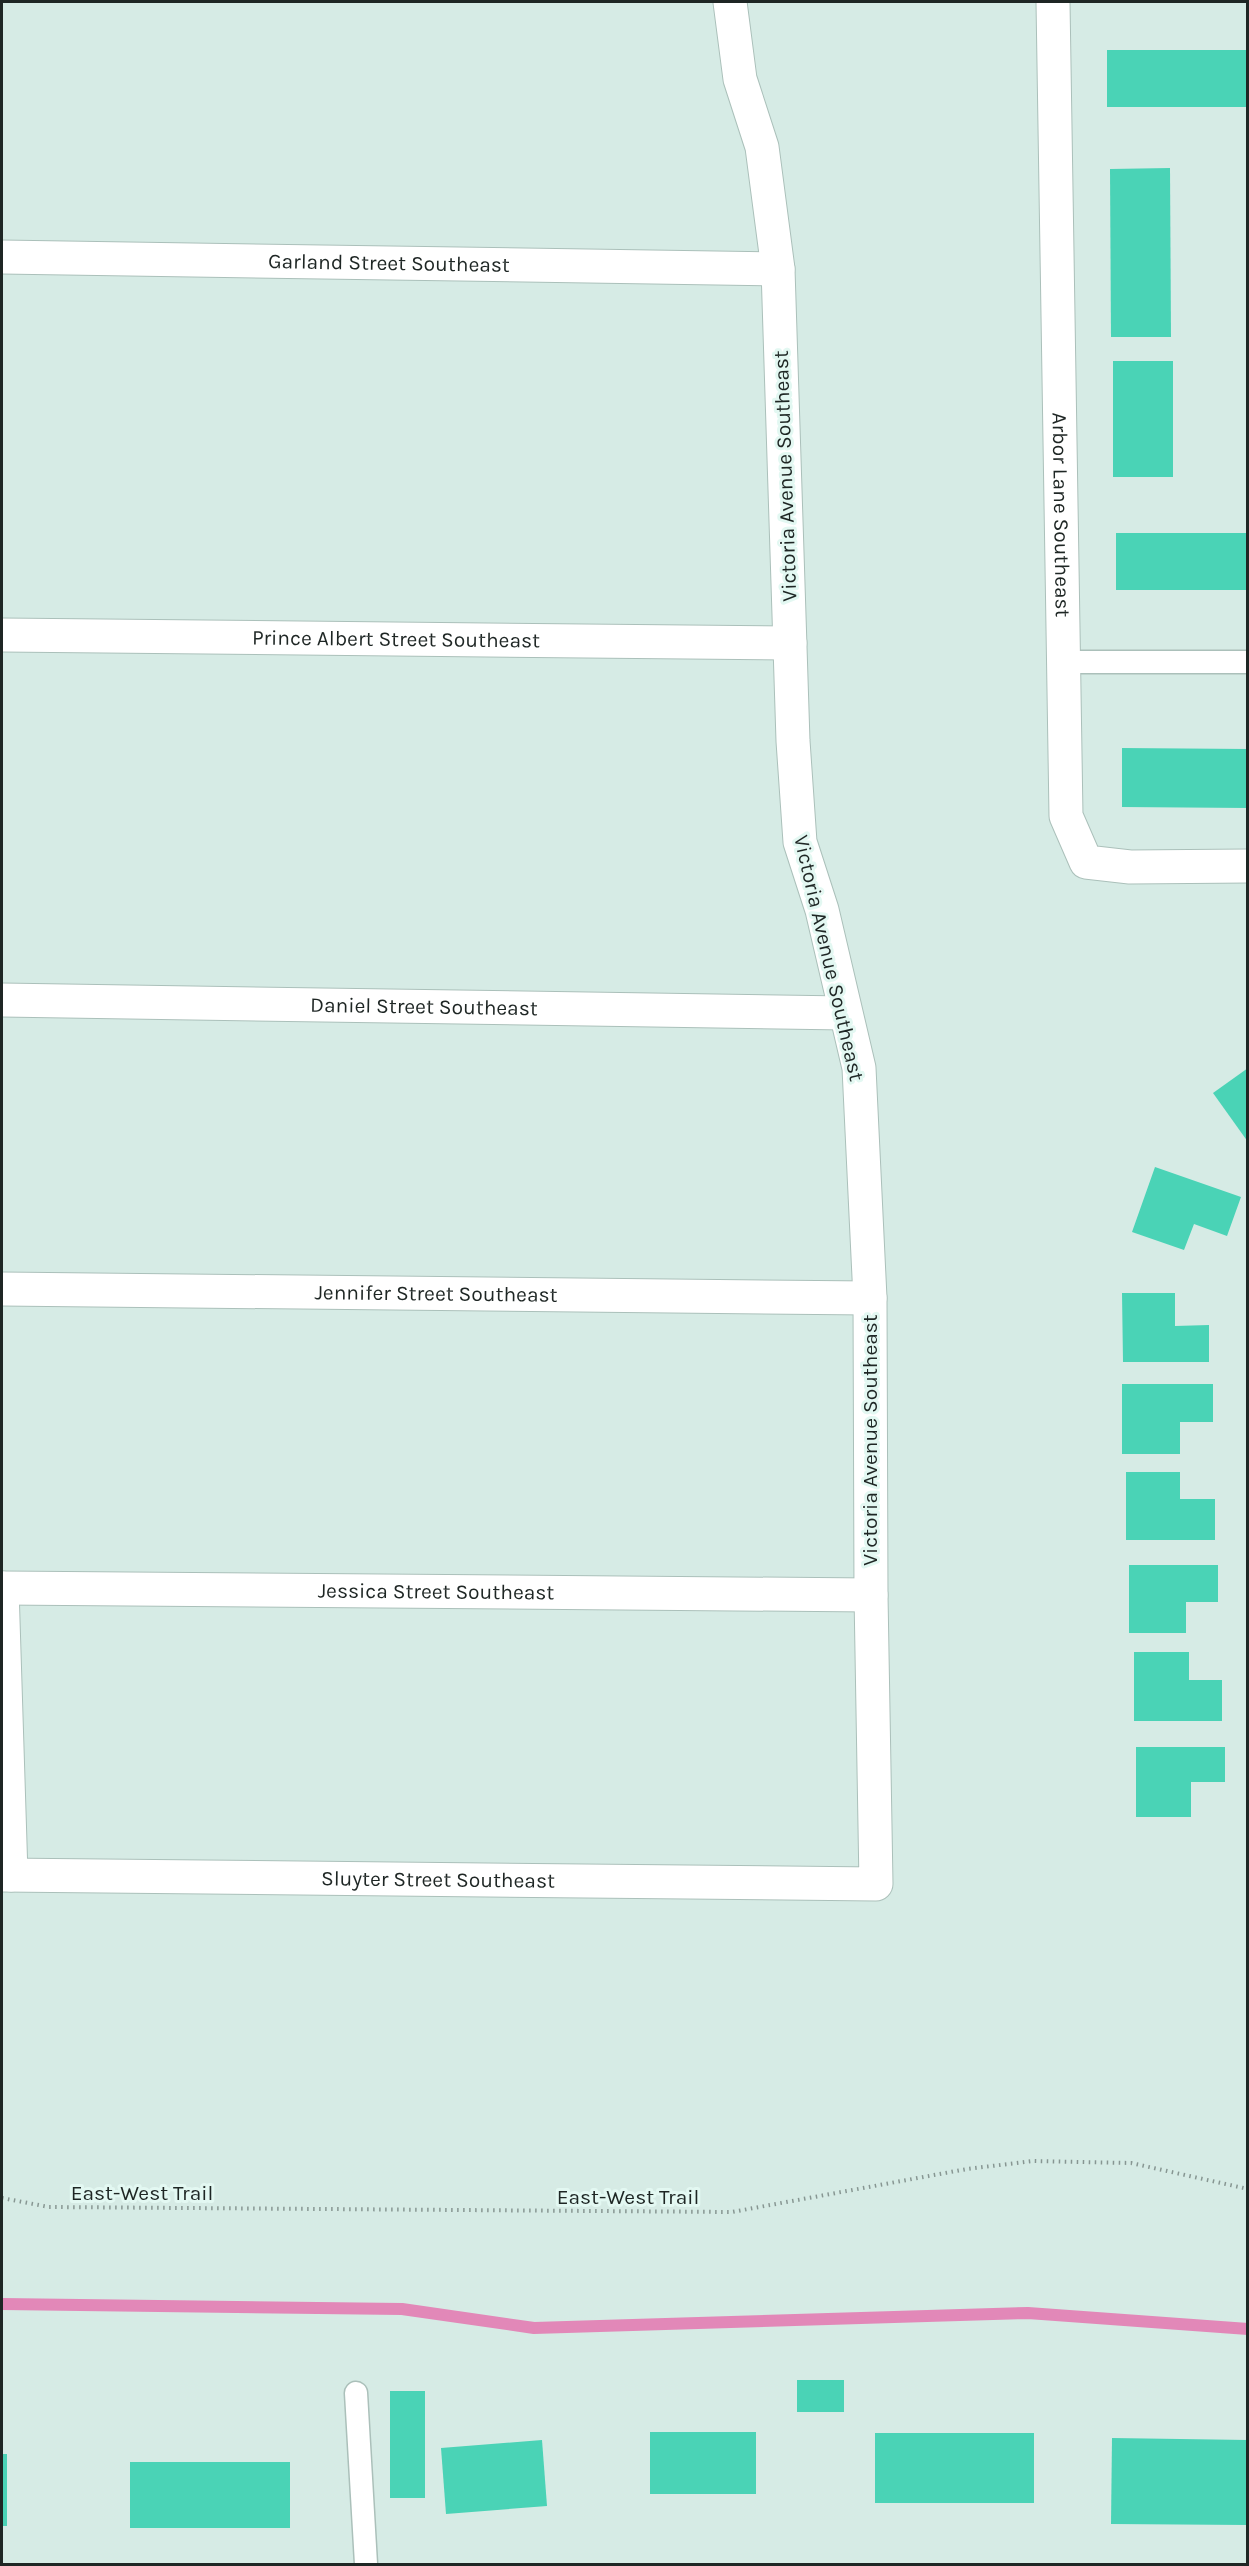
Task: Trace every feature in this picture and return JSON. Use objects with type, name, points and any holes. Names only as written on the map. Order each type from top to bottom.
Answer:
[{"type":"street","name":"Victoria Avenue Southeast","points":[[730,2],[740,79],[762,147],[778,269],[793,741],[800,842],[822,910],[859,1068],[870,1298],[871,1595],[876,1884]]},
{"type":"street","name":"Arbor Lane Southeast","points":[[1053,2],[1066,816],[1086,862],[1130,867],[1248,866]]},
{"type":"street","name":"Garland Street Southeast","points":[[2,257],[778,269]]},
{"type":"street","name":"Prince Albert Street Southeast","points":[[2,635],[790,643]]},
{"type":"street","name":"Daniel Street Southeast","points":[[2,1000],[845,1013]]},
{"type":"street","name":"Jennifer Street Southeast","points":[[2,1289],[870,1298]]},
{"type":"street","name":"Jessica Street Southeast","points":[[2,1588],[871,1595]]},
{"type":"street","points":[[2,1588],[6,1875]]},
{"type":"street","name":"Sluyter Street Southeast","points":[[6,1875],[876,1884]]},
{"type":"lane","points":[[1062,662],[1248,662]]},
{"type":"lane","points":[[357,2393],[366,2565]]},
{"type":"path","name":"East-West Trail","points":[[2,2198],[49,2207],[732,2212],[967,2169],[1033,2161],[1131,2163],[1248,2189]]},
{"type":"building","points":[[1107,50],[1248,50],[1248,107],[1107,107]]},
{"type":"building","points":[[1170,168],[1171,337],[1111,337],[1110,169]]},
{"type":"building","points":[[1113,361],[1173,361],[1173,477],[1113,477]]},
{"type":"building","points":[[1116,533],[1248,533],[1248,590],[1116,590]]},
{"type":"building","points":[[1122,748],[1248,749],[1248,808],[1122,807]]},
{"type":"building","points":[[1248,1068],[1248,1142],[1213,1093]]},
{"type":"building","points":[[1155,1167],[1241,1197],[1227,1236],[1194,1224],[1184,1250],[1132,1232]]},
{"type":"building","points":[[1122,1293],[1175,1293],[1175,1326],[1209,1325],[1209,1362],[1123,1362]]},
{"type":"building","points":[[1122,1384],[1213,1384],[1213,1422],[1180,1422],[1180,1454],[1122,1454]]},
{"type":"building","points":[[1126,1472],[1180,1472],[1180,1499],[1215,1499],[1215,1540],[1126,1540]]},
{"type":"building","points":[[1129,1565],[1218,1565],[1218,1602],[1186,1602],[1186,1633],[1129,1633]]},
{"type":"building","points":[[1134,1652],[1189,1652],[1189,1680],[1222,1680],[1222,1721],[1134,1721]]},
{"type":"building","points":[[1136,1747],[1225,1747],[1225,1782],[1191,1782],[1191,1817],[1136,1817]]},
{"type":"building","points":[[797,2380],[844,2380],[844,2412],[797,2412]]},
{"type":"building","points":[[390,2391],[425,2391],[425,2498],[390,2498]]},
{"type":"building","points":[[650,2432],[756,2432],[756,2494],[650,2494]]},
{"type":"building","points":[[875,2433],[1034,2433],[1034,2503],[875,2503]]},
{"type":"building","points":[[1112,2438],[1248,2440],[1248,2525],[1111,2524]]},
{"type":"building","points":[[542,2440],[547,2506],[446,2514],[441,2448]]},
{"type":"building","points":[[2,2454],[7,2454],[7,2526],[2,2526]]},
{"type":"building","points":[[130,2462],[290,2462],[290,2528],[130,2528]]},
{"type":"waterway","points":[[2,2304],[402,2309],[534,2328],[1028,2313],[1248,2329]]}]
